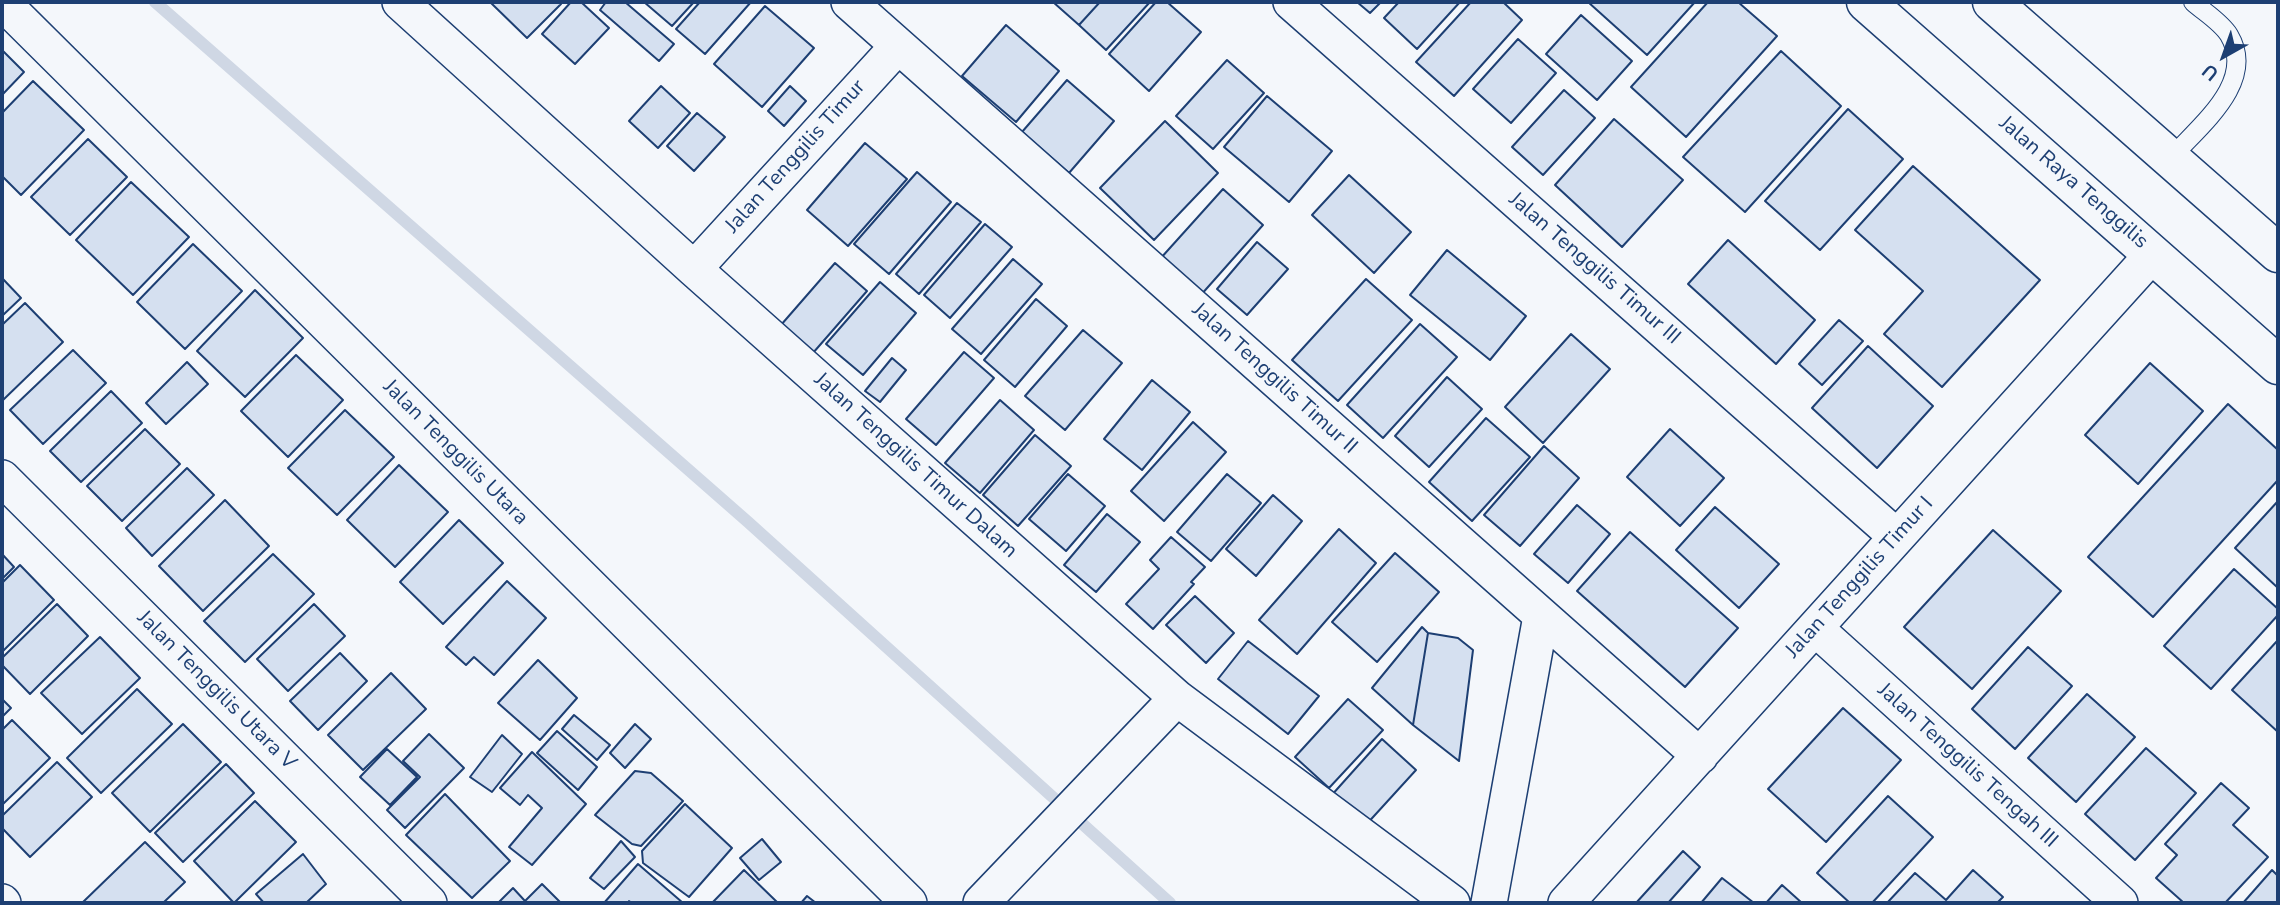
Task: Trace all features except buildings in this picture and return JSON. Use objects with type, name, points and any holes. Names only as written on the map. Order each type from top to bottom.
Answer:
[{"type":"main road","name":"Jalan Raya Tenggilis","points":[[1866,2],[2278,365]]},
{"type":"main road","points":[[1992,2],[2278,253]]},
{"type":"street","name":"Jalan Tenggilis Utara","points":[[2,2],[909,903]]},
{"type":"street","name":"Jalan Tenggilis Timur Dalam","points":[[400,2],[694,269],[1177,698],[1451,903]]},
{"type":"street","name":"Jalan Tenggilis Timur II","points":[[849,2],[1700,756]]},
{"type":"street","name":"Jalan Tenggilis Timur III","points":[[1291,2],[1897,537]]},
{"type":"street","name":"Jalan Tenggilis Timur","points":[[694,269],[898,46]]},
{"type":"street","name":"Jalan Tenggilis Timur I","points":[[1566,903],[2153,254]]},
{"type":"street","name":"Jalan Tenggilis Utara V","points":[[2,478],[429,903]]},
{"type":"street","points":[[1489,903],[1541,616]]},
{"type":"street","name":"Jalan Tenggilis Tengah III","points":[[1815,628],[2120,903]]},
{"type":"street","points":[[981,903],[1177,698]]},
{"type":"lane","points":[[2171,158],[2228,93],[2238,64],[2228,33],[2193,2]]},
{"type":"waterway","points":[[155,2],[748,522],[1170,903]]}]
